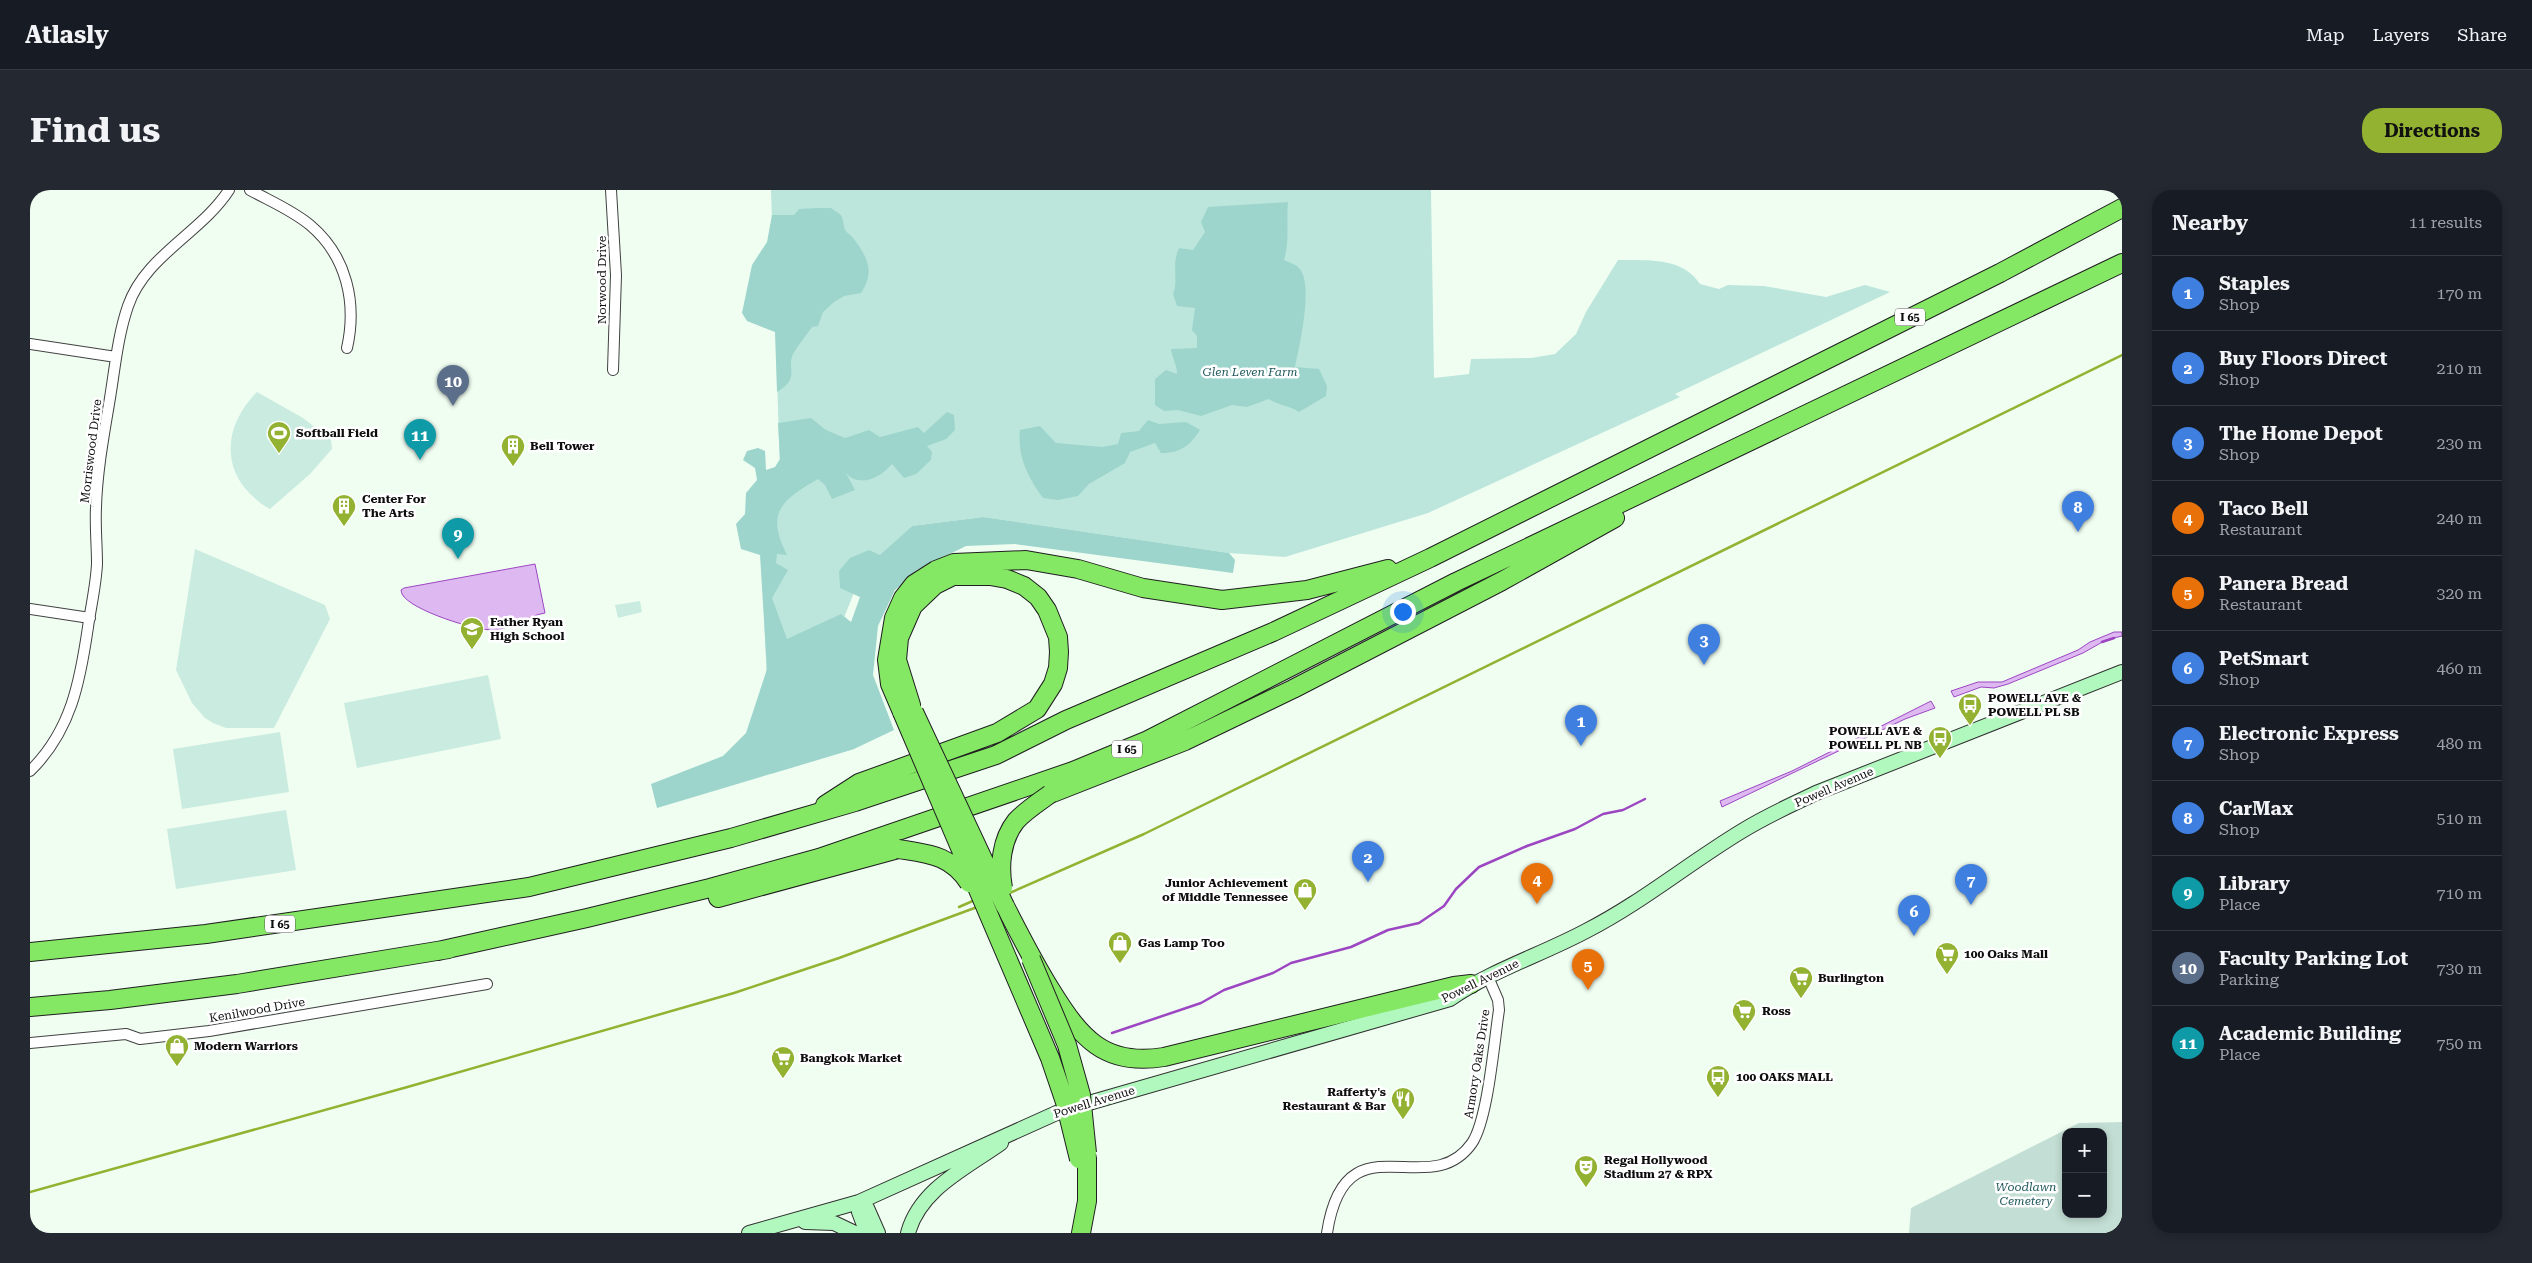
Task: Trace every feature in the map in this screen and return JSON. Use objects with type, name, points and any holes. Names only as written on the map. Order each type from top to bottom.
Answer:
[{"type":"highway","name":"I 65","points":[[30,952],[206,934],[529,887],[654,858],[808,816],[996,755],[1066,720],[1273,632],[1430,558],[2000,273],[2122,208]]},
{"type":"highway","name":"I 65","points":[[30,1007],[110,1000],[236,984],[438,950],[596,916],[810,861],[917,826],[1073,771],[1148,740],[1456,582],[2122,263]]},
{"type":"highway","points":[[1005,906],[1000,869],[1006,841],[1017,821],[1050,794],[1185,741],[1302,684],[1502,581],[1772,431]]},
{"type":"highway","points":[[1081,1233],[1087,1201],[1083,1159],[1081,1096],[1067,1045],[1031,959],[906,709],[890,684],[887,660],[889,635],[903,598],[914,584],[936,570],[954,563],[1026,560],[1078,569],[1143,588],[1222,600],[1306,590],[1430,558]]},
{"type":"highway","points":[[808,816],[859,783],[997,733],[1037,709],[1053,684],[1058,668],[1059,652],[1058,636],[1047,610],[1038,597],[1024,586],[1007,579],[990,576],[952,576],[935,585],[913,606],[899,638],[897,660],[906,709],[987,913],[1050,1058],[1066,1102],[1083,1159],[1072,1233]]},
{"type":"highway","points":[[438,950],[613,923],[760,888],[898,849],[936,855],[960,869],[987,913]]},
{"type":"highway","points":[[1031,959],[1080,1032],[1098,1047],[1126,1058],[1164,1057],[1480,980]]},
{"type":"main road","name":"Powell Avenue","points":[[749,1233],[859,1202],[1028,1124],[1061,1111],[1450,999],[1480,980],[1587,931],[1680,873],[1741,831],[1782,809],[1816,793],[2122,672]]},
{"type":"main road","points":[[908,1233],[916,1211],[931,1193],[1028,1124]]},
{"type":"main road","points":[[859,1202],[859,1212],[868,1233]]},
{"type":"main road","points":[[859,1202],[867,1208],[878,1233]]},
{"type":"main road","points":[[792,1221],[834,1223],[855,1233]]},
{"type":"street","name":"Morriswood Drive","points":[[30,771],[51,746],[73,706],[80,679],[96,572],[98,477],[123,320],[131,298],[152,267],[209,214],[229,190]]},
{"type":"street","points":[[250,190],[306,222],[320,234],[333,252],[345,276],[350,294],[351,316],[347,348]]},
{"type":"street","name":"Norwood Drive","points":[[611,190],[616,275],[613,370]]},
{"type":"street","points":[[30,344],[116,357]]},
{"type":"street","points":[[30,609],[90,618]]},
{"type":"street","name":"Armory Oaks Drive","points":[[1328,1233],[1336,1197],[1344,1186],[1359,1173],[1385,1165],[1420,1168],[1438,1167],[1460,1156],[1472,1143],[1482,1119],[1499,1010],[1498,1000],[1480,980]]},
{"type":"street","name":"Kenilwood Drive","points":[[30,1043],[126,1034],[140,1039],[209,1031],[487,984]]},
{"type":"green space","name":"Glen Leven Farm","points":[[771,190],[1431,190],[1434,378],[1469,374],[1471,359],[1531,358],[1555,354],[1576,334],[1586,312],[1618,260],[1664,262],[1684,269],[1693,275],[1700,284],[1719,289],[1728,285],[1764,286],[1826,297],[1865,285],[1890,292],[1675,394],[1680,397],[1428,513],[1285,557],[1229,553],[983,517],[912,526],[862,572],[842,623],[854,749],[771,774],[759,502],[780,471]]},
{"type":"green space","points":[[1288,202],[1286,253],[1284,260],[1298,267],[1303,274],[1306,300],[1295,367],[1319,369],[1327,386],[1326,396],[1299,412],[1269,399],[1247,407],[1232,405],[1201,416],[1178,410],[1164,411],[1155,405],[1155,379],[1166,370],[1177,374],[1171,349],[1197,348],[1197,336],[1192,330],[1195,308],[1177,306],[1173,294],[1179,248],[1193,250],[1205,232],[1201,222],[1208,207]]},
{"type":"green space","points":[[831,208],[841,215],[845,230],[854,239],[866,259],[869,272],[868,278],[861,293],[844,296],[823,312],[818,326],[812,327],[793,354],[789,382],[777,392],[775,332],[747,321],[742,313],[752,265],[767,242],[772,215],[794,215],[799,209]]},
{"type":"green space","points":[[947,412],[954,415],[955,430],[946,439],[927,446],[932,452],[931,460],[916,474],[904,478],[892,464],[876,477],[869,479],[857,480],[846,473],[855,490],[832,499],[825,485],[818,479],[795,494],[781,509],[778,518],[778,528],[787,555],[777,554],[776,563],[788,570],[772,598],[787,639],[841,614],[851,622],[860,597],[840,588],[839,571],[850,558],[869,550],[880,555],[912,526],[983,517],[1229,553],[1235,560],[1233,573],[1015,544],[966,546],[917,570],[895,590],[878,626],[873,675],[894,730],[854,749],[657,808],[651,784],[723,756],[746,733],[767,669],[760,555],[741,549],[736,524],[745,514],[746,493],[757,480],[755,468],[743,460],[747,451],[758,448],[765,451],[766,470],[775,467],[780,459],[778,423],[811,418],[826,430],[845,438],[869,430],[880,437],[918,427],[924,433]]},
{"type":"green space","points":[[1148,420],[1159,424],[1186,422],[1200,430],[1184,448],[1174,452],[1161,453],[1155,443],[1130,452],[1125,463],[1089,484],[1078,496],[1058,500],[1043,498],[1028,475],[1020,449],[1020,430],[1040,426],[1056,443],[1102,447],[1118,444],[1121,433],[1139,431]]},
{"type":"green space","name":"Woodlawn Cemetery","points":[[2122,1122],[2122,1233],[1909,1233],[1911,1208],[2062,1132],[2062,1218],[2107,1218],[2107,1128],[2069,1128],[2079,1123]]},
{"type":"shaded area","name":"Softball Field","points":[[257,392],[303,418],[331,440],[332,449],[310,474],[270,509],[254,497],[242,484],[234,470],[231,454],[231,438],[236,422]]},
{"type":"shaded area","points":[[195,549],[325,605],[330,619],[274,728],[226,728],[213,723],[205,718],[192,703],[176,670]]},
{"type":"shaded area","points":[[535,564],[545,613],[501,629],[473,627],[430,613],[408,600],[401,590],[404,588]]},
{"type":"shaded area","points":[[640,601],[642,612],[618,618],[615,605]]},
{"type":"shaded area","points":[[2114,632],[2122,632],[2122,636],[2106,640],[2083,653],[2008,684],[1994,688],[1981,687],[1954,697],[1951,691],[1978,682],[2002,682],[2078,650],[2090,642]]},
{"type":"shaded area","points":[[488,675],[501,739],[357,768],[344,703]]},
{"type":"shaded area","points":[[1931,701],[1935,708],[1905,719],[1722,807],[1720,801],[1792,771]]},
{"type":"shaded area","points":[[280,732],[289,792],[182,809],[173,749]]},
{"type":"shaded area","points":[[286,810],[296,870],[176,889],[167,829]]},
{"type":"waterway","points":[[2102,642],[2114,638]]},
{"type":"waterway","points":[[1112,1033],[1201,1003],[1224,990],[1273,973],[1291,963],[1351,947],[1388,930],[1419,923],[1444,906],[1456,889],[1479,867],[1527,846],[1575,829],[1603,814],[1623,810],[1645,799]]},
{"type":"railway","points":[[30,1192],[411,1086],[734,993],[839,958],[980,906],[1144,834],[2122,355]]},
{"type":"railway","points":[[959,907],[1007,886]]},
{"type":"place","name":"Faculty Parking Lot","points":[[453,406]]},
{"type":"place","name":"Softball Field","points":[[279,454]]},
{"type":"place","name":"Academic Building","points":[[420,460]]},
{"type":"place","name":"Bell Tower","points":[[513,467]]},
{"type":"place","name":"Center For The Arts","points":[[344,527]]},
{"type":"place","name":"CarMax","points":[[2078,532]]},
{"type":"place","name":"Library","points":[[458,559]]},
{"type":"place","name":"Father Ryan High School","points":[[472,650]]},
{"type":"place","name":"The Home Depot","points":[[1704,665]]},
{"type":"place","name":"POWELL AVE & POWELL PL SB","points":[[1970,726]]},
{"type":"place","name":"Staples","points":[[1581,746]]},
{"type":"place","name":"POWELL AVE & POWELL PL NB","points":[[1940,759]]},
{"type":"place","name":"Buy Floors Direct","points":[[1368,882]]},
{"type":"place","name":"Taco Bell","points":[[1537,904]]},
{"type":"place","name":"Electronic Express","points":[[1971,905]]},
{"type":"place","name":"Junior Achievement of Middle Tennessee","points":[[1305,911]]},
{"type":"place","name":"PetSmart","points":[[1914,936]]},
{"type":"place","name":"Gas Lamp Too","points":[[1120,964]]},
{"type":"place","name":"100 Oaks Mall","points":[[1947,975]]},
{"type":"place","name":"Panera Bread","points":[[1588,990]]},
{"type":"place","name":"Burlington","points":[[1801,999]]},
{"type":"place","name":"Ross","points":[[1744,1032]]},
{"type":"place","name":"Modern Warriors","points":[[177,1067]]},
{"type":"place","name":"Bangkok Market","points":[[783,1079]]},
{"type":"place","name":"100 OAKS MALL","points":[[1718,1098]]},
{"type":"place","name":"Rafferty's Restaurant & Bar","points":[[1403,1120]]},
{"type":"place","name":"Regal Hollywood Stadium 27 & RPX","points":[[1586,1188]]}]
